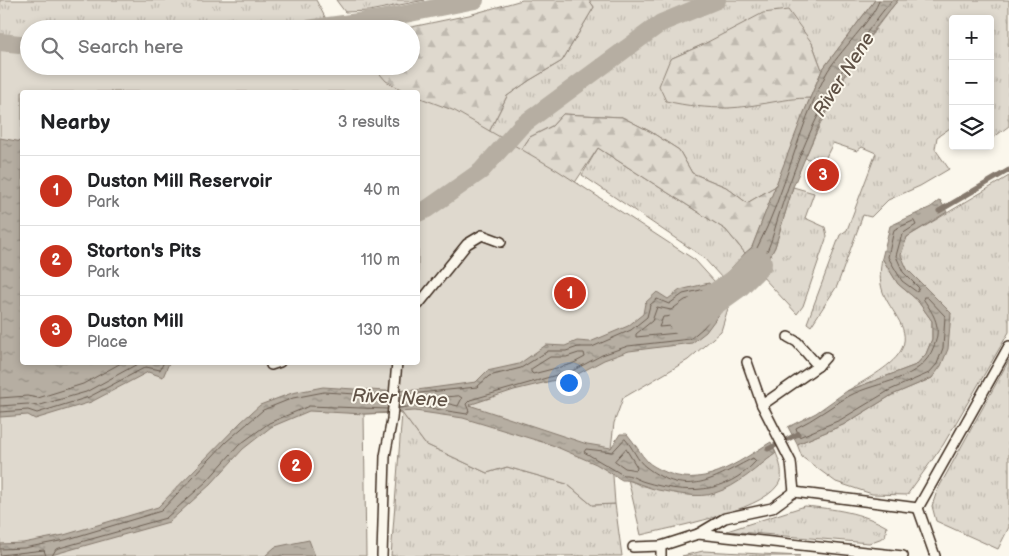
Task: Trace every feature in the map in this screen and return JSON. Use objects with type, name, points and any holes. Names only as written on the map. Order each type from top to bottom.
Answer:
[{"type":"lane","points":[[420,303],[467,244],[482,234],[501,242]]},
{"type":"lane","points":[[788,337],[797,342],[818,366]]},
{"type":"lane","points":[[935,556],[918,508],[1009,346]]},
{"type":"lane","points":[[762,405],[818,366],[826,357]]},
{"type":"lane","points":[[747,362],[762,405],[791,462],[794,492]]},
{"type":"lane","points":[[382,556],[385,456],[392,419],[397,366]]},
{"type":"lane","points":[[632,547],[661,546],[698,534],[725,518],[772,508],[794,492],[918,508]]},
{"type":"lane","points":[[698,534],[903,556]]},
{"type":"lane","points":[[661,546],[662,556]]},
{"type":"green space","points":[[0,0],[316,0],[326,20],[20,20],[20,38],[0,37]]},
{"type":"green space","points":[[336,0],[425,0],[369,11],[345,12]]},
{"type":"green space","points":[[522,0],[589,0],[594,7],[562,61],[507,96],[485,140],[420,194],[420,90],[332,90],[341,75],[420,75],[420,25],[469,15]]},
{"type":"green space","points":[[589,0],[875,0],[822,70],[812,43],[702,45],[670,59],[765,103],[786,98],[810,98],[776,186],[747,203],[726,187],[692,173],[679,150],[651,132],[622,117],[563,114],[552,126],[530,137],[513,162],[420,195],[485,140],[507,96],[562,61],[594,7]]},
{"type":"green space","points":[[898,0],[1009,0],[1009,126],[994,137],[994,15],[949,15],[949,129],[937,137],[935,149],[949,169],[920,186],[888,200],[871,217],[863,215],[837,286],[811,326],[807,323],[840,235],[847,230],[876,153],[862,147],[857,151],[833,143],[823,163],[805,158],[824,116],[846,75]]},
{"type":"green space","points":[[788,10],[812,43],[822,70],[810,98],[789,99],[728,108],[712,108],[666,101],[659,86],[670,59],[702,45],[763,13]]},
{"type":"green space","points":[[0,49],[20,50],[20,75],[381,75],[386,81],[402,90],[20,90],[20,365],[420,365],[420,98],[455,111],[557,170],[695,260],[715,282],[729,305],[721,331],[688,360],[623,398],[614,423],[611,448],[615,504],[592,505],[567,484],[507,467],[487,473],[425,444],[402,413],[364,414],[366,556],[0,556]]},
{"type":"green space","points":[[563,114],[622,117],[651,132],[679,150],[692,173],[726,187],[747,203],[776,186],[752,247],[745,253],[726,230],[598,148],[570,190],[513,162],[530,137],[552,126]]},
{"type":"green space","points":[[598,148],[726,230],[745,253],[722,278],[703,257],[582,175]]},
{"type":"green space","points":[[1009,176],[1009,332],[943,445],[907,495],[872,494],[836,482],[802,457],[797,444],[843,425],[892,395],[932,378],[951,313],[907,269],[900,255],[907,237]]},
{"type":"green space","points":[[793,187],[814,193],[805,218],[825,227],[827,236],[803,306],[797,314],[760,274],[775,247]]},
{"type":"green space","points":[[882,258],[898,284],[917,300],[932,321],[932,339],[926,354],[916,365],[847,391],[876,374],[890,363],[896,358],[904,344],[903,329],[882,288],[880,275]]},
{"type":"green space","points":[[1009,360],[1009,527],[998,549],[936,521],[932,506],[937,491]]},
{"type":"green space","points":[[402,413],[425,444],[487,473],[507,467],[567,484],[592,505],[615,504],[622,556],[391,556]]},
{"type":"green space","points":[[776,453],[780,465],[781,478],[777,486],[767,495],[752,504],[734,511],[641,535],[628,479],[641,486],[740,480]]},
{"type":"green space","points":[[805,506],[837,510],[867,518],[887,527],[885,537],[869,543],[727,531]]},
{"type":"green space","points":[[703,551],[800,556],[682,556]]},
{"type":"water","points":[[875,0],[898,0],[876,27],[849,67],[821,120],[793,187],[775,247],[765,267],[734,298],[722,278],[752,247],[822,70]]},
{"type":"water","points":[[0,138],[20,142],[20,365],[168,365],[163,377],[148,372],[91,402],[35,419],[28,415],[0,417]]},
{"type":"water","points":[[940,200],[947,212],[907,237],[901,255],[907,269],[951,313],[948,349],[941,366],[932,378],[892,395],[843,425],[797,444],[788,427],[816,413],[847,391],[916,365],[926,354],[932,339],[932,321],[917,300],[898,284],[882,258],[890,226],[931,207]]},
{"type":"water","points":[[709,283],[723,309],[706,332],[692,343],[629,351],[604,360],[576,375],[514,390],[469,405],[587,444],[611,448],[620,434],[627,434],[649,463],[676,476],[705,476],[718,472],[732,466],[771,442],[776,453],[732,486],[723,490],[708,495],[694,495],[654,489],[622,480],[596,464],[552,445],[463,418],[415,411],[364,414],[309,411],[271,427],[243,449],[211,484],[169,522],[55,554],[0,556],[0,544],[23,543],[64,535],[158,507],[260,405],[292,393],[323,387],[385,391],[417,390],[476,382],[487,371],[519,364],[546,345],[565,346],[577,341],[590,342],[628,326],[643,314],[645,303],[657,292],[668,299],[680,290]]},
{"type":"water","points":[[309,540],[315,556],[265,556],[275,547]]},
{"type":"waterway","points":[[373,20],[475,0]]},
{"type":"waterway","points":[[420,212],[481,171],[521,126],[661,23],[717,0]]},
{"type":"waterway","points":[[0,42],[20,44]]},
{"type":"waterway","points":[[939,211],[1009,170]]},
{"type":"waterway","name":"River Nene","points":[[684,321],[737,283],[757,263]]},
{"type":"waterway","points":[[768,449],[798,434]]},
{"type":"place","name":"Duston Mill","points":[[823,175]]},
{"type":"place","name":"Duston Mill Reservoir","points":[[570,293]]},
{"type":"place","name":"Storton's Pits","points":[[296,466]]}]
